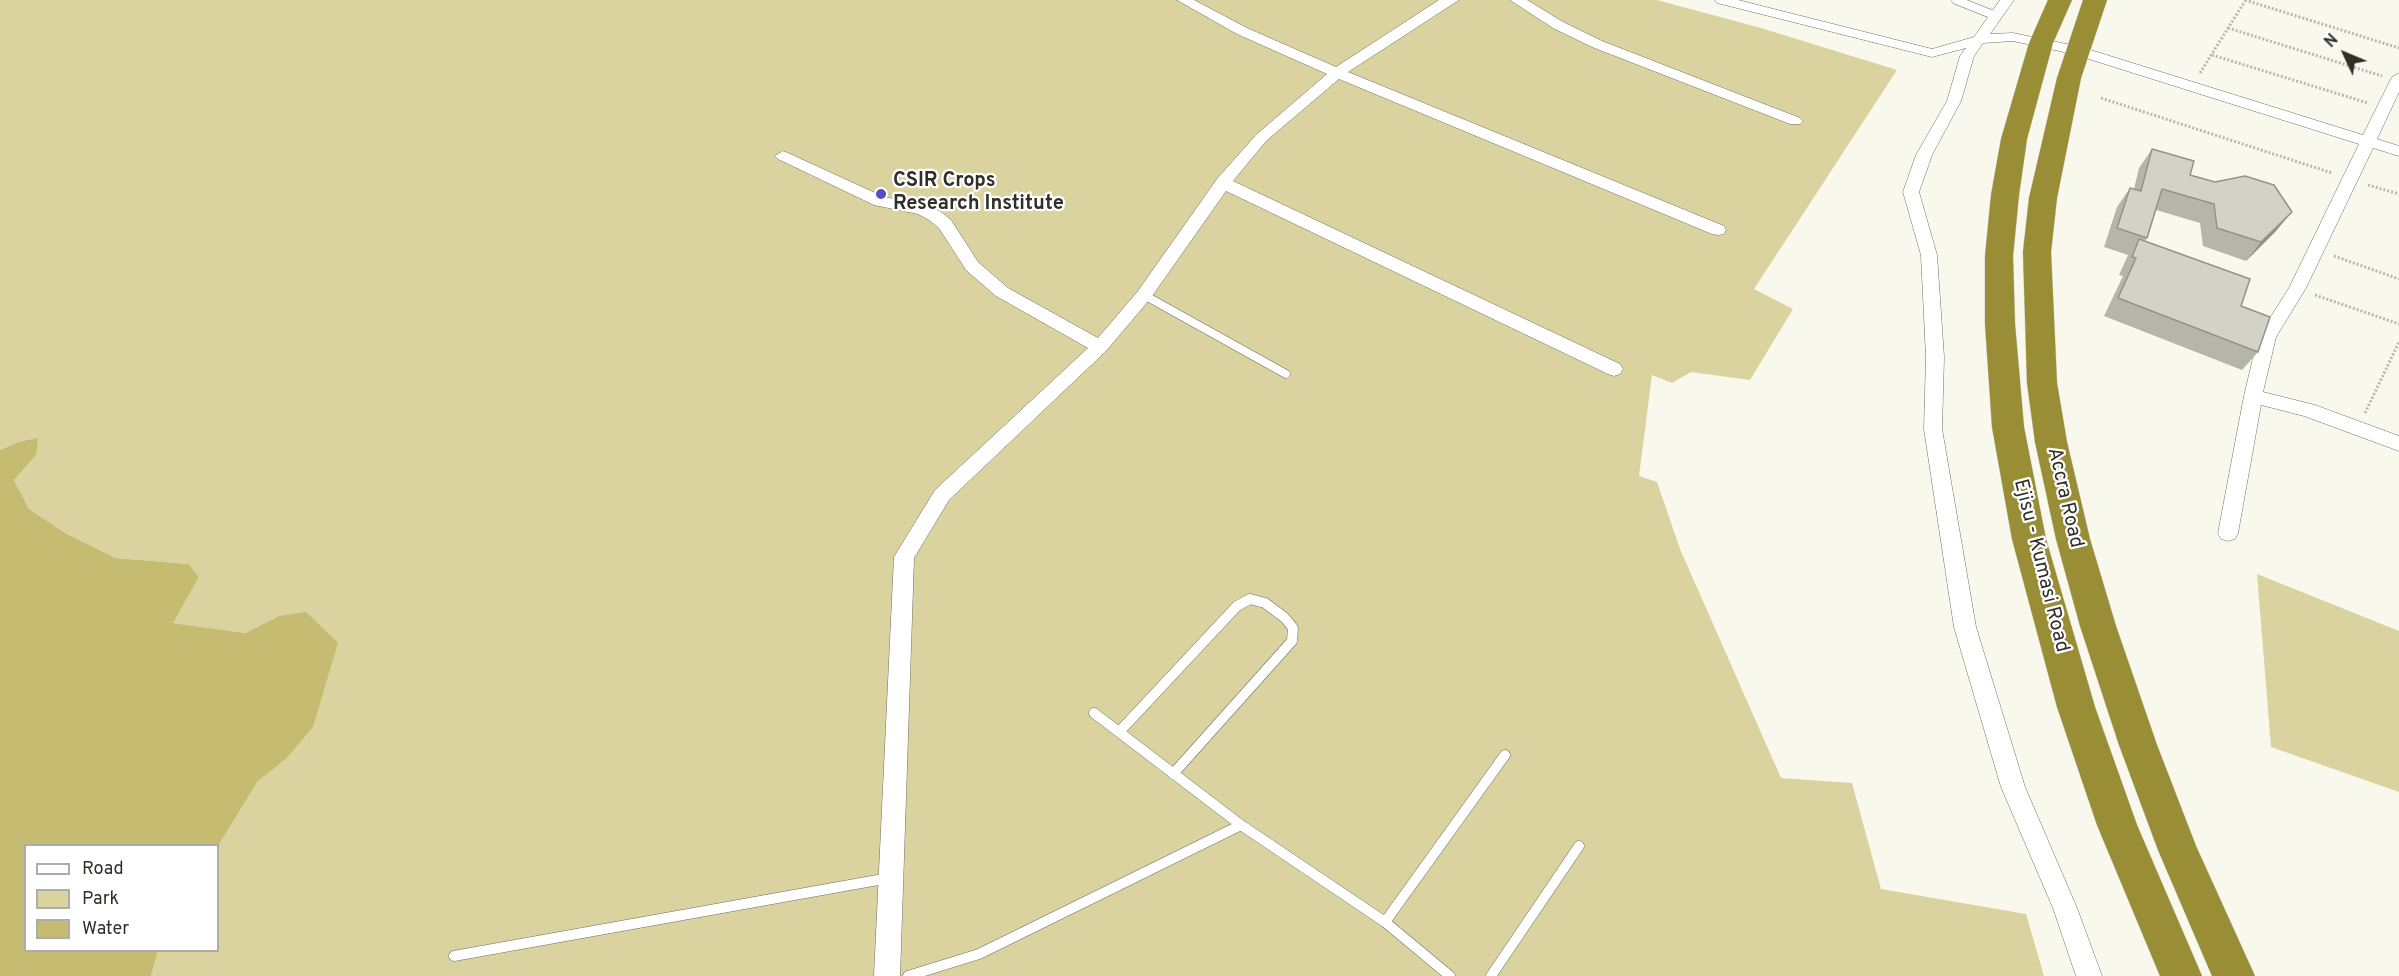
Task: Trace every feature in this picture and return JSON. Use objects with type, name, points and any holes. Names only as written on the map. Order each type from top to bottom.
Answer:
[{"type":"highway","name":"Ejisu - Kumasi Road","points":[[2060,0],[2041,43],[2014,139],[2005,195],[2001,235],[2000,324],[2008,427],[2029,539],[2076,707],[2117,825],[2181,976]]},
{"type":"highway","name":"Accra Road","points":[[2095,0],[2076,50],[2043,198],[2037,252],[2042,383],[2051,442],[2073,539],[2098,626],[2138,745],[2178,850],[2234,976]]},
{"type":"street","points":[[1184,0],[1242,31],[1337,73],[1718,230]]},
{"type":"street","points":[[887,976],[903,557],[942,495],[1100,347],[1144,295],[1223,183],[1261,138],[1337,73],[1443,3],[1452,0]]},
{"type":"street","points":[[1517,0],[1558,25],[1597,44],[1795,121]]},
{"type":"street","points":[[1722,0],[1932,53],[1982,39],[2013,37],[2076,50],[2399,152]]},
{"type":"street","points":[[2001,8],[1982,39],[1967,56],[1954,101],[1924,155],[1911,192],[1929,255],[1935,357],[1933,429],[1965,627],[2013,787],[2065,908],[2089,976]]},
{"type":"street","points":[[2228,533],[2253,396],[2267,337],[2297,288],[2398,79]]},
{"type":"street","points":[[783,156],[880,201],[923,210],[935,216],[945,224],[972,266],[1002,292],[1100,347]]},
{"type":"street","points":[[1223,183],[1614,369]]},
{"type":"street","points":[[2253,396],[2308,410],[2399,444]]},
{"type":"lane","points":[[1956,0],[2001,8]]},
{"type":"lane","points":[[1144,295],[1286,374]]},
{"type":"lane","points":[[1119,732],[1237,606],[1250,599],[1265,603],[1285,618],[1293,628],[1292,641],[1173,774]]},
{"type":"lane","points":[[1094,713],[1241,825],[1385,922],[1450,976]]},
{"type":"lane","points":[[1385,922],[1505,755]]},
{"type":"lane","points":[[908,976],[979,954],[1241,825]]},
{"type":"lane","points":[[1491,976],[1579,846]]},
{"type":"lane","points":[[454,957],[891,877]]},
{"type":"path","points":[[2192,87],[2245,0],[2399,48]]},
{"type":"path","points":[[2228,28],[2398,79]]},
{"type":"path","points":[[2211,55],[2384,108]]},
{"type":"path","points":[[2101,98],[2399,194]]},
{"type":"path","points":[[2316,250],[2399,279]]},
{"type":"path","points":[[2297,288],[2399,324]]},
{"type":"path","points":[[2358,427],[2399,342]]},
{"type":"green space","points":[[0,0],[1657,0],[1761,28],[1897,70],[1754,289],[1793,309],[1750,380],[1691,372],[1672,383],[1652,375],[1639,476],[1657,482],[1680,549],[1781,778],[1852,783],[1881,889],[2026,914],[2044,976],[151,976],[158,952],[219,952],[219,844],[258,781],[285,760],[279,616],[245,633],[172,623],[199,577],[189,564],[116,558],[67,534],[29,509],[14,480],[36,455],[18,442],[0,450]]},
{"type":"green space","points":[[2257,574],[2399,631],[2399,792],[2271,747]]},
{"type":"water","points":[[38,438],[36,455],[14,480],[29,509],[67,534],[116,558],[189,564],[199,577],[173,623],[245,633],[279,616],[306,612],[338,643],[313,727],[285,760],[258,781],[219,844],[24,844],[24,952],[158,952],[151,976],[0,976],[0,450],[18,442]]},
{"type":"building","points":[[2152,149],[2194,161],[2190,175],[2215,182],[2245,176],[2274,185],[2292,212],[2261,242],[2217,228],[2214,204],[2162,189],[2147,238],[2117,228],[2130,188],[2141,191]]},
{"type":"building","points":[[2139,239],[2250,279],[2241,306],[2270,317],[2258,352],[2118,298],[2136,258],[2132,257]]},
{"type":"place","name":"CSIR Crops Research Institute","points":[[881,194]]}]
